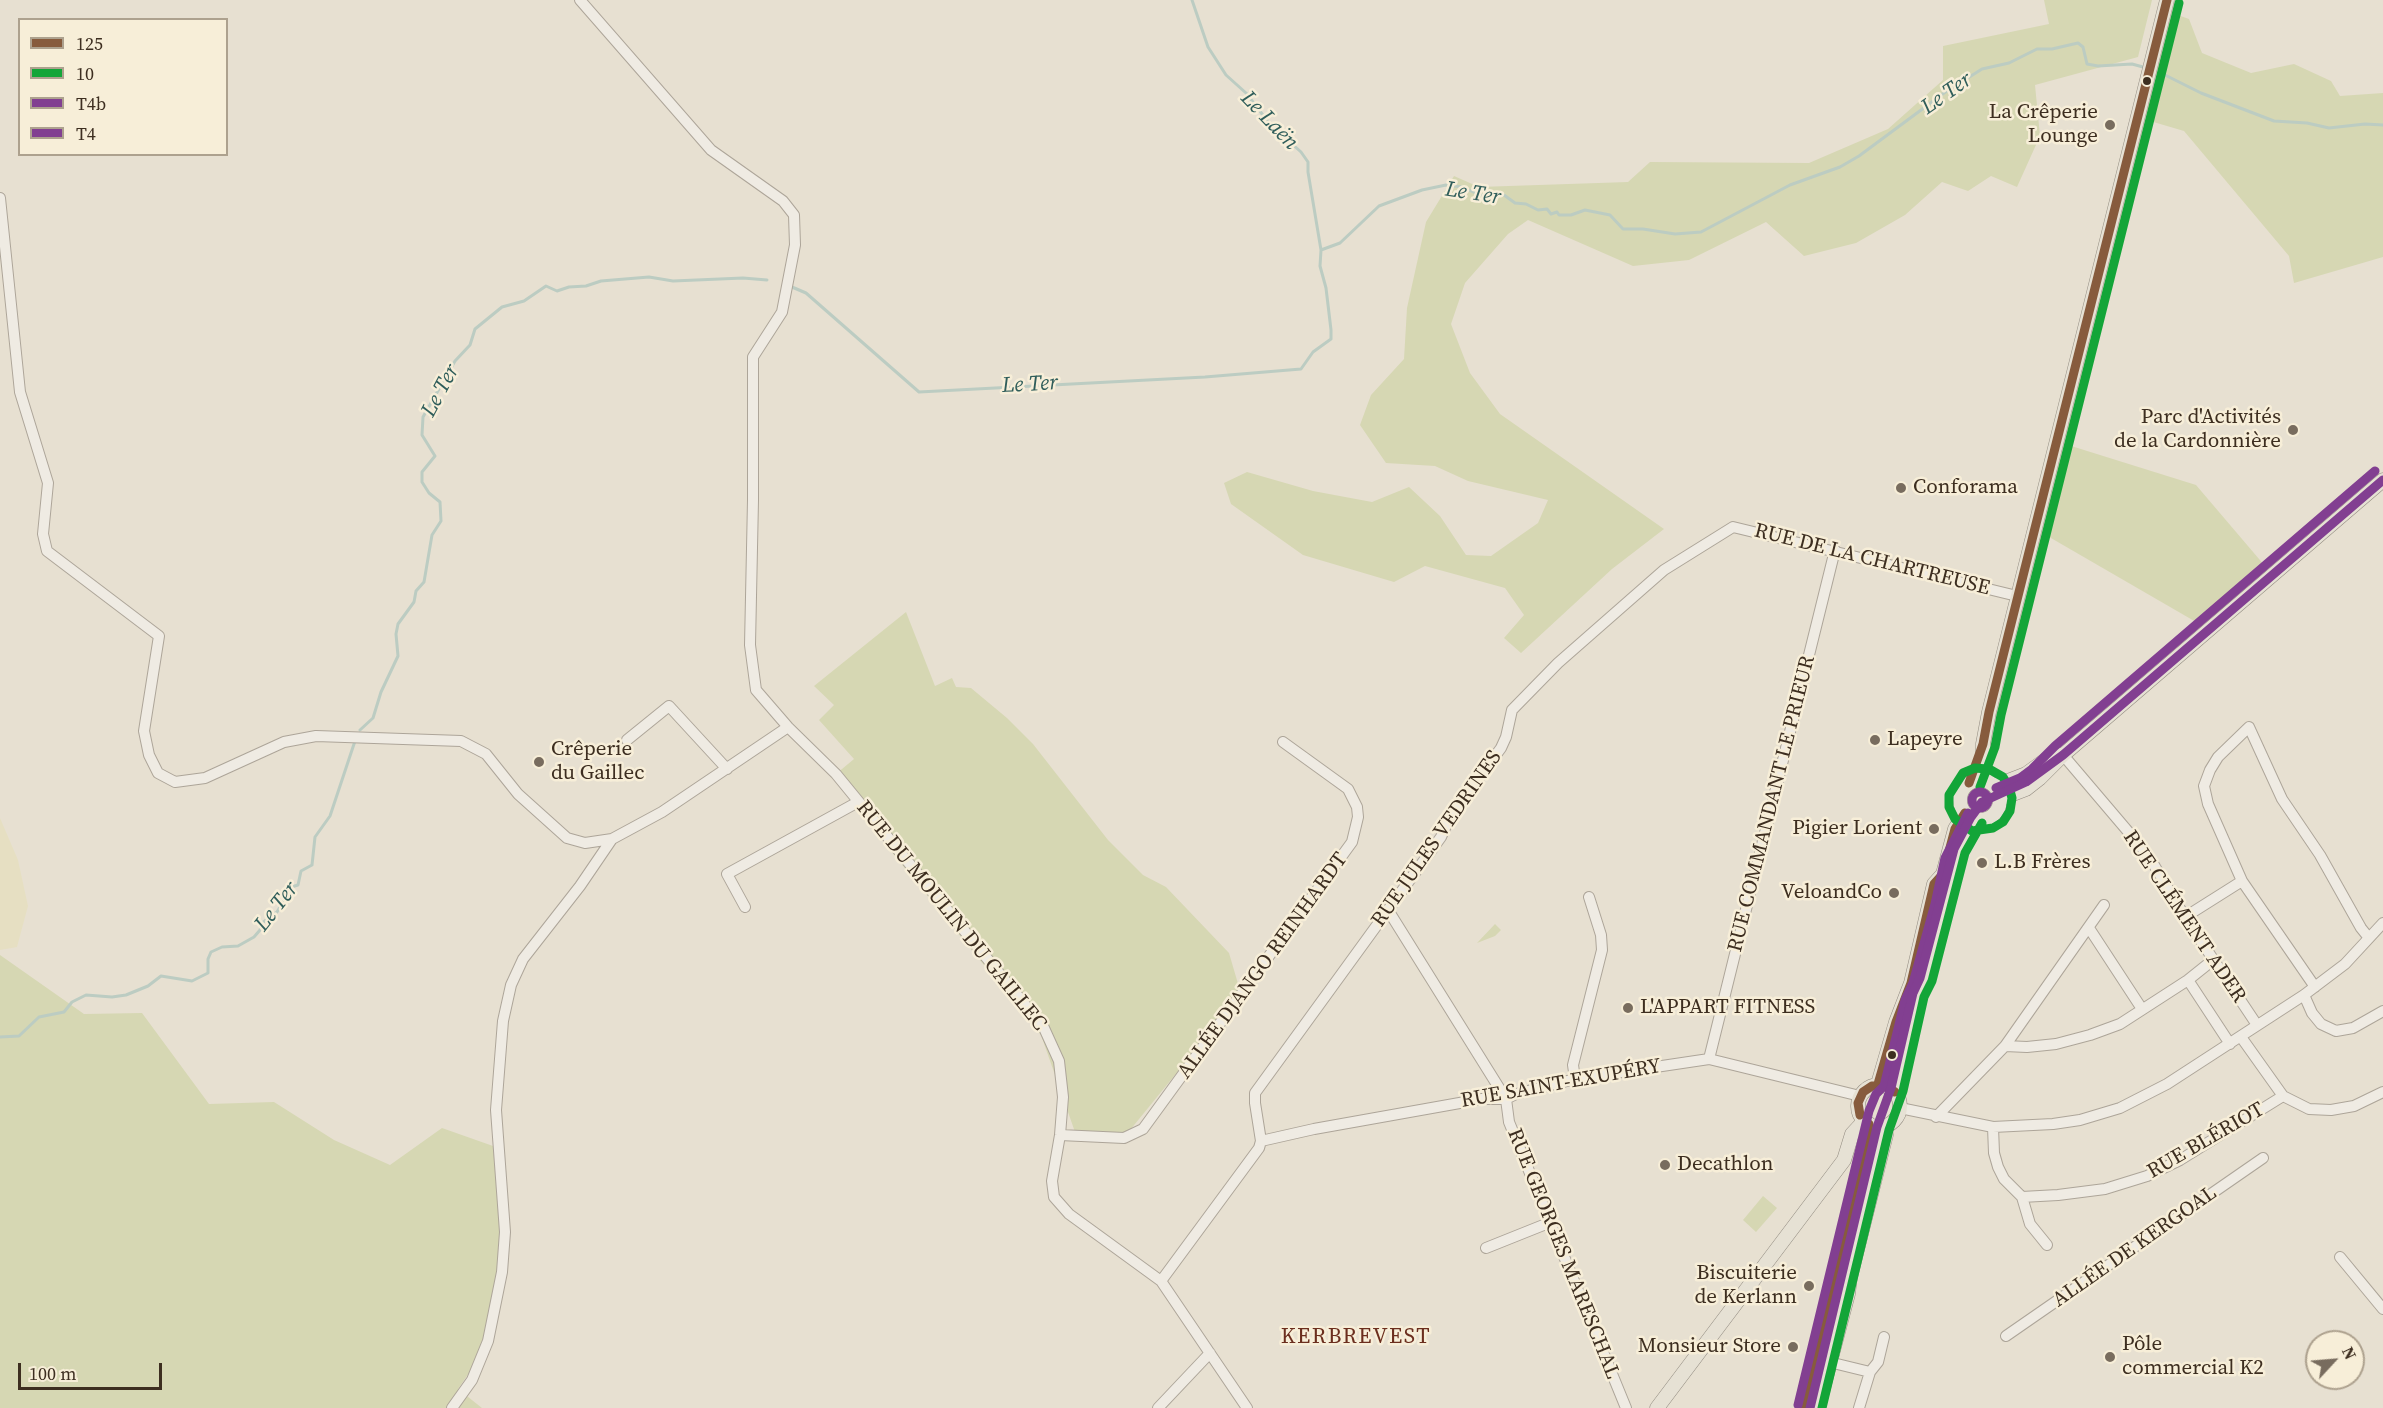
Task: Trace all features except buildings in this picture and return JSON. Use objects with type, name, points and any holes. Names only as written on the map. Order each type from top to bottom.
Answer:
[{"type":"main road","points":[[1969,783],[1983,744],[2017,596],[2167,0]]},
{"type":"main road","points":[[1994,789],[2026,774],[2052,756],[2063,755],[2383,480]]},
{"type":"main road","points":[[1983,744],[1983,771],[1994,789],[1994,814],[1979,819],[1965,813],[1961,805],[1961,797],[1963,789],[1969,783],[1977,780],[1994,789]]},
{"type":"main road","points":[[1878,1084],[1896,1022],[1911,983],[1934,884],[1943,874],[1955,829],[1965,813]]},
{"type":"main road","points":[[1657,1408],[1844,1160],[1852,1134],[1867,1123],[1885,1126],[1896,1119],[1900,1108],[1895,1092],[1917,1003],[1924,987],[1947,908],[1956,861],[1979,819]]},
{"type":"main road","points":[[1803,1408],[1829,1295],[1837,1273],[1855,1200],[1867,1123],[1858,1109],[1860,1096],[1867,1088],[1878,1084],[1887,1086],[1895,1092]]},
{"type":"main road","points":[[1818,1408],[1886,1135],[1885,1126]]},
{"type":"street","name":"RUE DU MOULIN DU GAILLEC","points":[[580,0],[711,150],[783,201],[794,215],[795,244],[782,312],[753,357],[750,645],[756,690],[788,727],[836,774],[1044,1028],[1055,1051],[1061,1072],[1063,1097],[1060,1135],[1052,1181],[1054,1197],[1069,1214],[1161,1281]]},
{"type":"street","points":[[0,198],[20,392],[48,483],[43,534],[47,551],[159,636],[144,731],[149,755],[158,772],[175,782],[205,778],[284,742],[316,736],[461,741],[486,754],[518,794],[567,838],[585,843],[612,839],[662,812],[788,727]]},
{"type":"street","name":"RUE DE LA CHARTREUSE","points":[[1727,529],[1735,527],[1835,550],[2017,596]]},
{"type":"street","name":"RUE JULES VEDRINES","points":[[1261,1141],[1255,1092],[1441,837],[1450,817],[1501,748],[1512,710],[1558,663],[1655,577],[1727,529]]},
{"type":"street","name":"RUE COMMANDANT LE PRIEUR","points":[[1709,1059],[1835,550]]},
{"type":"street","points":[[627,740],[669,706],[727,769]]},
{"type":"street","points":[[2315,987],[2242,881],[2208,804],[2204,786],[2210,770],[2218,757],[2249,727],[2282,799],[2320,855],[2361,928],[2369,938]]},
{"type":"street","name":"ALLÉE DJANGO REINHARDT","points":[[1060,1135],[1124,1138],[1143,1129],[1352,842],[1358,817],[1357,807],[1348,789],[1283,742]]},
{"type":"street","name":"RUE CLÉMENT ADER","points":[[2063,755],[2148,855],[2185,917],[2257,1026]]},
{"type":"street","points":[[745,906],[728,874],[858,802]]},
{"type":"street","points":[[452,1408],[472,1380],[484,1350],[502,1272],[505,1232],[496,1110],[503,1021],[512,985],[522,959],[580,886],[612,839]]},
{"type":"street","points":[[2185,917],[2242,881]]},
{"type":"street","points":[[1575,1079],[1573,1065],[1602,950],[1601,935],[1589,897]]},
{"type":"street","points":[[1936,1117],[2005,1046],[2104,905]]},
{"type":"street","points":[[1388,910],[1506,1099]]},
{"type":"street","points":[[1900,1108],[1993,1127],[2053,1124],[2110,1112],[2157,1089],[2304,996],[2345,964],[2383,923]]},
{"type":"street","points":[[2089,928],[2142,1009]]},
{"type":"street","points":[[2005,1046],[2027,1047],[2056,1044],[2120,1024],[2188,980],[2213,960]]},
{"type":"street","points":[[2188,980],[2230,1044]]},
{"type":"street","points":[[2304,996],[2316,1019],[2336,1031],[2353,1028],[2383,1011]]},
{"type":"street","points":[[2241,1037],[2283,1096]]},
{"type":"street","name":"RUE SAINT-EXUPÉRY","points":[[1261,1141],[1314,1129],[1482,1099],[1506,1099],[1516,1094],[1575,1079],[1709,1059],[1860,1096]]},
{"type":"street","name":"RUE BLÉRIOT","points":[[2022,1197],[2105,1189],[2147,1176],[2180,1160],[2283,1096],[2308,1108],[2331,1110],[2354,1106],[2383,1092]]},
{"type":"street","name":"RUE GEORGES MARESCHAL","points":[[1506,1099],[1509,1122],[1626,1408]]},
{"type":"street","points":[[1993,1127],[1994,1153],[1998,1167],[2008,1184],[2022,1197],[2030,1224],[2048,1245]]},
{"type":"street","points":[[1247,1408],[1161,1281],[1259,1148],[1261,1141]]},
{"type":"street","name":"ALLÉE DE KERGOAL","points":[[2006,1336],[2263,1158]]},
{"type":"street","points":[[1486,1248],[1551,1222]]},
{"type":"street","points":[[2340,1257],[2383,1309]]},
{"type":"street","points":[[1859,1408],[1870,1372],[1878,1362],[1884,1336]]},
{"type":"street","points":[[1158,1408],[1210,1353]]},
{"type":"street","points":[[1830,1362],[1870,1372]]},
{"type":"shaded area","points":[[0,818],[18,860],[28,906],[17,947],[0,950]]},
{"type":"green space","points":[[2044,0],[2152,0],[2138,57],[2035,85],[2040,136],[2017,187],[1991,176],[1968,191],[1942,182],[1905,215],[1856,243],[1804,256],[1766,222],[1689,260],[1633,266],[1528,220],[1508,234],[1465,283],[1451,324],[1470,373],[1500,414],[1664,529],[1612,569],[1521,653],[1504,638],[1524,615],[1505,588],[1425,566],[1394,582],[1303,555],[1231,504],[1224,483],[1247,472],[1313,491],[1372,502],[1409,487],[1440,516],[1466,555],[1491,556],[1538,523],[1548,500],[1468,481],[1435,466],[1386,463],[1360,425],[1371,395],[1404,359],[1407,308],[1426,222],[1454,176],[1479,187],[1628,182],[1650,162],[1809,163],[1888,129],[1943,80],[1943,46],[2049,24]]},
{"type":"green space","points":[[2175,14],[2189,19],[2202,53],[2251,73],[2294,64],[2331,81],[2340,96],[2383,93],[2383,257],[2294,283],[2289,256],[2184,131],[2150,121]]},
{"type":"green space","points":[[2068,445],[2196,485],[2265,566],[2220,613],[2196,622],[2044,534]]},
{"type":"green space","points":[[906,612],[935,686],[952,678],[956,687],[971,688],[1007,718],[1033,744],[1108,840],[1143,875],[1166,887],[1229,953],[1241,994],[1126,1135],[1075,1132],[1041,1035],[890,850],[836,774],[854,759],[819,720],[834,705],[814,686]]},
{"type":"green space","points":[[1495,924],[1501,930],[1495,936],[1477,943]]},
{"type":"green space","points":[[0,955],[84,1014],[142,1013],[209,1104],[274,1102],[334,1140],[390,1165],[442,1128],[493,1146],[500,1214],[498,1273],[483,1340],[473,1367],[458,1389],[482,1408],[0,1408]]},
{"type":"green space","points":[[1763,1196],[1777,1208],[1756,1232],[1743,1220]]},
{"type":"waterway","name":"Le Ter","points":[[792,287],[806,293],[919,392],[1205,377],[1301,369],[1313,352],[1331,339],[1308,162],[1301,152],[1269,123],[1246,93],[1226,75],[1208,47],[1192,0]]},
{"type":"waterway","name":"Le Ter","points":[[1321,250],[1340,243],[1379,206],[1422,190],[1446,185],[1462,187],[1480,195],[1504,195],[1515,203],[1526,204],[1538,210],[1547,209],[1551,214],[1557,212],[1559,215],[1571,215],[1585,210],[1610,215],[1623,229],[1643,229],[1675,234],[1701,232],[1790,185],[1840,167],[1859,156],[1944,93],[1982,69],[2009,63],[2037,49],[2052,49],[2078,43],[2083,47],[2087,64],[2098,66],[2132,64],[2143,67]]},
{"type":"waterway","name":"Le Ter","points":[[2161,73],[2201,93],[2274,121],[2307,123],[2329,128],[2365,124],[2383,125]]},
{"type":"waterway","name":"Le Ter","points":[[360,730],[373,718],[381,692],[398,656],[396,634],[398,624],[414,602],[416,591],[424,582],[432,535],[441,521],[440,502],[429,493],[422,482],[422,472],[435,456],[422,435],[423,417],[455,361],[470,345],[475,329],[502,307],[524,301],[546,286],[557,291],[601,281],[649,277],[673,281],[743,278],[767,280]]},
{"type":"waterway","name":"Le Ter","points":[[0,1037],[19,1036],[39,1017],[64,1012],[72,1002],[86,995],[112,997],[126,995],[148,986],[161,976],[192,981],[208,973],[208,959],[211,952],[222,947],[238,946],[254,937],[262,923],[277,912],[288,888],[298,885],[301,871],[312,865],[315,837],[330,816],[355,741]]},
{"type":"transit line","name":"125","points":[[1969,783],[1983,744],[1989,712],[2167,0]]},
{"type":"transit line","name":"10","points":[[1980,787],[1995,747],[2001,715],[2179,3]]},
{"type":"transit line","name":"T4b","points":[[1996,788],[2020,778],[2032,769],[2055,746],[2375,471]]},
{"type":"transit line","name":"T4","points":[[1810,1408],[1877,1127],[1891,1088],[1913,993],[1920,978],[1954,849],[1971,817],[1982,802],[2026,782],[2063,755],[2383,480]]},
{"type":"transit line","name":"10","points":[[1987,769],[1975,768],[1963,773],[1949,795],[1949,807],[1955,819],[1972,831],[1993,828],[2003,822],[2010,811],[2012,798],[2009,787],[2003,777],[1989,769]]},
{"type":"transit line","name":"T4b","points":[[1980,792],[1988,800],[1980,808],[1972,800],[1980,792]]},
{"type":"transit line","name":"125","points":[[1878,1084],[1896,1022],[1911,983],[1934,884],[1943,874],[1955,829],[1965,813]]},
{"type":"transit line","name":"T4b","points":[[1798,1405],[1869,1111],[1876,1094],[1884,1086],[1905,1000],[1913,983],[1935,904],[1945,858],[1968,813]]},
{"type":"transit line","name":"10","points":[[1822,1408],[1889,1130],[1903,1091],[1924,997],[1932,981],[1965,853],[1982,823]]},
{"type":"transit line","name":"125","points":[[1860,1115],[1858,1103],[1863,1092],[1872,1086],[1883,1085],[1895,1092]]},
{"type":"transit line","name":"125","points":[[1803,1408],[1829,1295],[1837,1273],[1855,1200],[1869,1124]]},
{"type":"place","name":"La Crêperie Lounge","points":[[2110,125]]},
{"type":"place","name":"Parc d'Activités de la Cardonnière","points":[[2293,430]]},
{"type":"place","name":"Conforama","points":[[1901,488]]},
{"type":"place","name":"Lapeyre","points":[[1875,740]]},
{"type":"place","name":"Crêperie du Gaillec","points":[[539,762]]},
{"type":"place","name":"Pigier Lorient","points":[[1934,829]]},
{"type":"place","name":"L.B Frères","points":[[1982,863]]},
{"type":"place","name":"VeloandCo","points":[[1894,893]]},
{"type":"place","name":"L'APPART FITNESS","points":[[1628,1008]]},
{"type":"place","name":"Decathlon","points":[[1665,1165]]},
{"type":"place","name":"Biscuiterie de Kerlann","points":[[1809,1286]]},
{"type":"place","name":"Monsieur Store","points":[[1793,1347]]},
{"type":"place","name":"Pôle commercial K2","points":[[2110,1357]]},
{"type":"district","name":"KERBREVEST","points":[[1356,1337]]},
{"type":"water label","name":"Le Laën","points":[[1269,121]]}]
